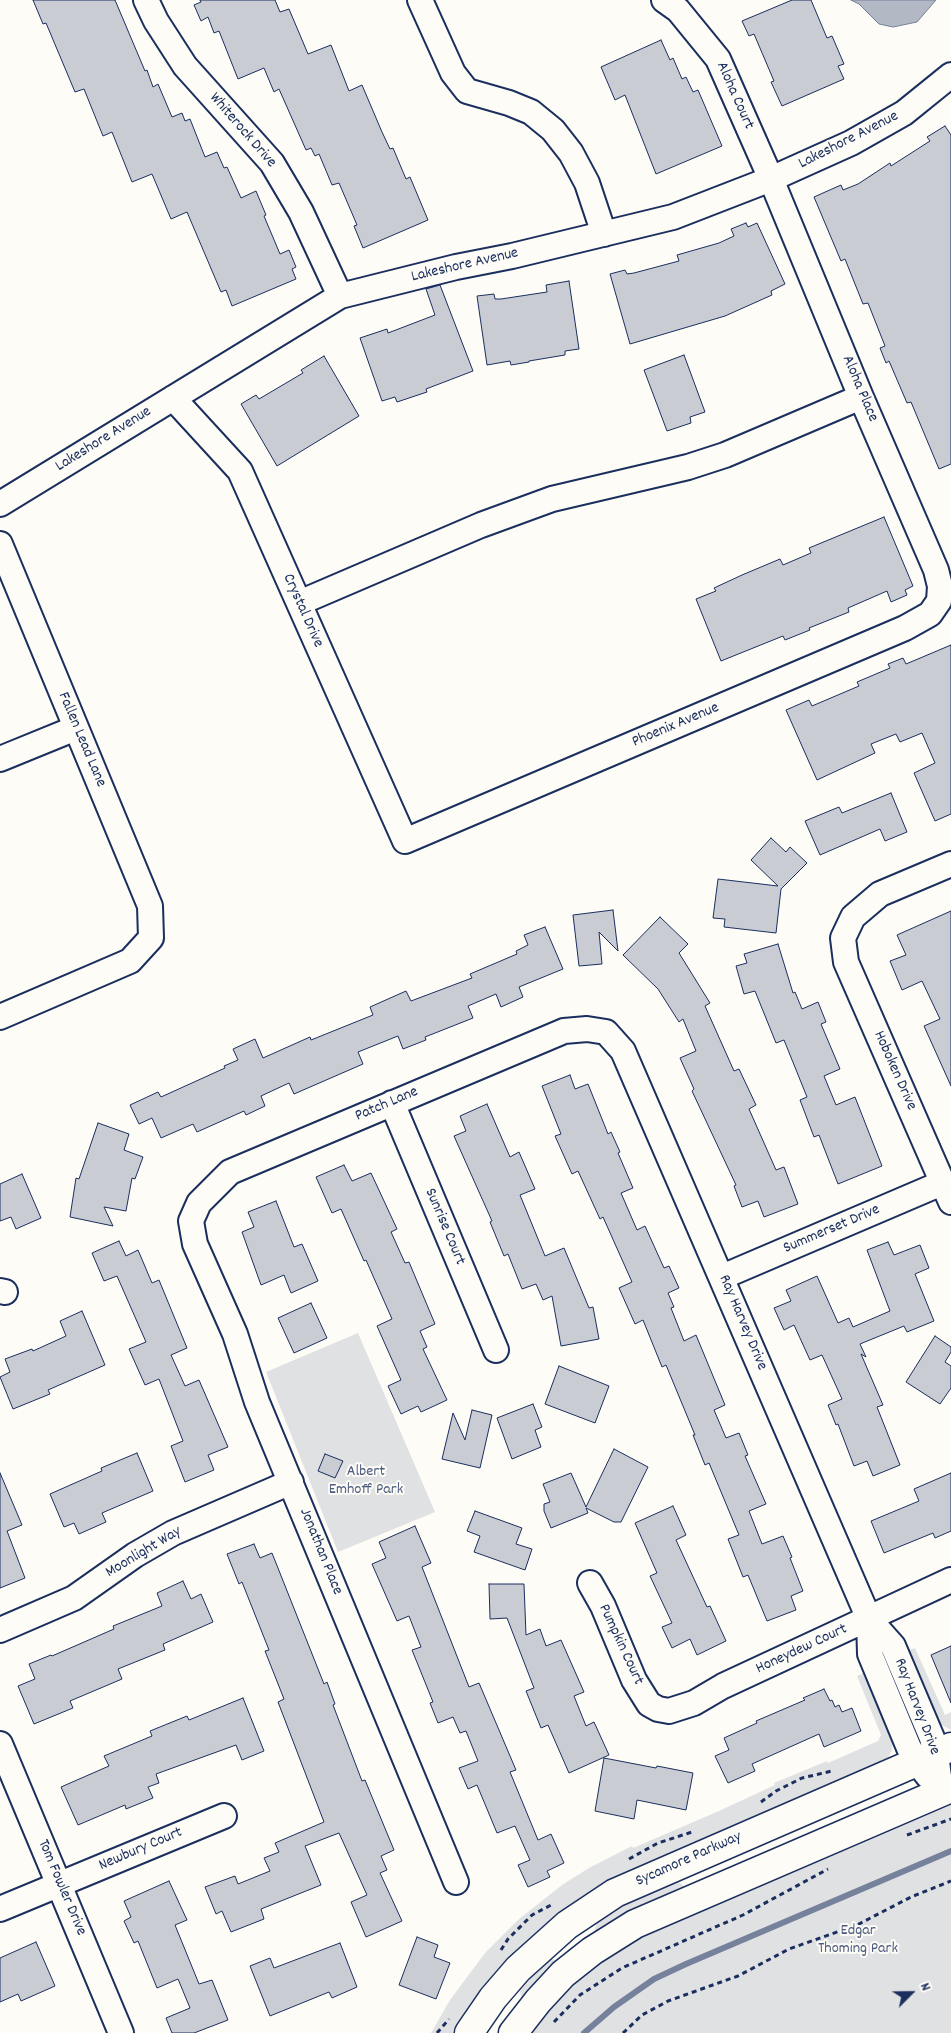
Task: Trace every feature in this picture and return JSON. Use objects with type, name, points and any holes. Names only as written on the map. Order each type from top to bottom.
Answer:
[{"type":"main road","name":"Sycamore Parkway","points":[[469,2033],[493,1998],[524,1963],[567,1925],[616,1893],[935,1754]]},
{"type":"main road","points":[[513,2033],[538,2001],[563,1974],[592,1951],[635,1924],[946,1790]]},
{"type":"street","name":"Whiterock Drive","points":[[146,0],[156,21],[185,66],[272,163],[301,212],[340,296]]},
{"type":"street","points":[[420,0],[454,73],[467,91],[509,103],[531,112],[553,130],[571,153],[587,183],[604,234]]},
{"type":"street","name":"Aloha Court","points":[[664,0],[678,10],[718,59],[771,179]]},
{"type":"street","name":"Lakeshore Avenue","points":[[0,504],[340,296],[456,267],[512,256],[674,217],[771,179],[852,143],[904,113],[950,78]]},
{"type":"street","name":"Aloha Place","points":[[771,179],[861,397],[936,570],[940,586],[939,601]]},
{"type":"street","points":[[299,603],[481,525],[543,502],[688,467],[725,455],[861,397]]},
{"type":"street","name":"Crystal Drive","points":[[173,398],[240,471],[405,841]]},
{"type":"street","name":"Fallen Lead Lane","points":[[0,544],[150,906],[151,938],[130,961],[0,1017]]},
{"type":"street","name":"Phoenix Avenue","points":[[405,841],[904,628],[930,614],[939,601]]},
{"type":"street","points":[[0,760],[76,728]]},
{"type":"street","name":"Hoboken Drive","points":[[947,1192],[846,962],[843,938],[853,917],[880,894],[951,864]]},
{"type":"street","name":"Patch Lane","points":[[191,1221],[199,1203],[230,1172],[564,1031],[587,1029],[606,1032]]},
{"type":"street","name":"Ray Harvey Drive","points":[[606,1032],[623,1051],[869,1619],[893,1646],[932,1738],[946,1790]]},
{"type":"street","name":"Sunrise Court","points":[[392,1103],[496,1350]]},
{"type":"street","name":"Summerset Drive","points":[[722,1277],[947,1192]]},
{"type":"street","name":"Jonathan Place","points":[[191,1221],[195,1244],[235,1334],[257,1402],[456,1882]]},
{"type":"street","name":"Moonlight Way","points":[[0,1630],[74,1598],[135,1555],[173,1533],[291,1482]]},
{"type":"street","name":"Honeydew Court","points":[[651,1705],[658,1709],[669,1711],[694,1703],[723,1686],[951,1580]]},
{"type":"street","name":"Pumpkin Court","points":[[590,1583],[603,1606],[634,1680],[651,1705]]},
{"type":"street","name":"Tom Fowler Drive","points":[[0,1744],[121,2033]]},
{"type":"street","name":"Newbury Court","points":[[0,1909],[224,1816]]},
{"type":"path","points":[[902,1837],[951,1819]]},
{"type":"path","points":[[550,2028],[580,1995],[622,1968],[743,1915],[836,1865]]},
{"type":"path","points":[[623,2033],[642,2015],[668,2001],[738,1976],[807,1942],[857,1925],[911,1897],[951,1881]]},
{"type":"green space","name":"Albert Emhoff Park","points":[[358,1333],[435,1512],[338,1552],[266,1372]]},
{"type":"green space","points":[[915,1648],[945,1715],[951,1712],[951,1730],[935,1719],[906,1651]]},
{"type":"green space","points":[[866,1672],[893,1737],[892,1750],[882,1764],[633,1871],[469,2010],[455,2033],[431,2033],[450,2000],[485,1953],[519,1919],[562,1885],[589,1868],[632,1846],[633,1848],[719,1811],[775,1785],[774,1783],[827,1761],[828,1763],[878,1741],[881,1735],[857,1676]]},
{"type":"green space","name":"Edgar Thoming Park","points":[[951,1801],[951,2033],[528,2033],[568,1986],[590,1967],[637,1936]]},
{"type":"green space","points":[[675,1879],[686,1888],[593,1935],[599,1917],[618,1905]]},
{"type":"green space","points":[[546,1957],[560,1962],[522,2001],[519,1986]]},
{"type":"shaded area","points":[[851,0],[936,0],[917,22],[893,27],[879,24],[859,4]]},
{"type":"building","points":[[33,0],[115,0],[145,71],[147,70],[153,87],[158,84],[172,117],[182,113],[185,121],[190,119],[205,157],[217,152],[224,168],[227,167],[241,198],[256,191],[280,254],[289,250],[296,267],[292,269],[296,279],[232,306],[226,290],[221,292],[187,212],[171,219],[152,174],[132,182],[112,132],[103,136],[84,89],[75,92],[46,23],[43,24]]},
{"type":"building","points":[[200,0],[275,0],[280,12],[289,9],[308,54],[331,45],[349,91],[362,85],[390,149],[393,148],[406,179],[410,177],[428,220],[363,248],[354,226],[357,225],[339,183],[332,185],[319,154],[315,156],[311,148],[306,150],[279,89],[274,92],[264,68],[238,79],[219,31],[214,33],[208,17],[201,21],[194,5],[201,2]]},
{"type":"building","points":[[792,0],[811,0],[827,38],[832,36],[844,64],[838,66],[844,79],[782,106],[771,82],[774,81],[754,34],[749,36],[742,21]]},
{"type":"building","points":[[661,40],[670,60],[673,58],[682,79],[686,77],[693,92],[698,90],[722,146],[656,174],[625,95],[615,100],[601,67]]},
{"type":"building","points":[[945,126],[951,135],[951,464],[939,469],[911,402],[907,403],[889,361],[886,363],[880,348],[885,346],[868,303],[863,304],[845,259],[841,261],[814,197],[841,185],[843,190],[858,184],[890,163],[891,166],[930,141],[927,137]]},
{"type":"building","points":[[746,223],[748,227],[757,223],[785,284],[771,291],[772,295],[725,316],[630,344],[610,274],[625,270],[627,274],[634,273],[679,261],[677,255],[719,243],[734,236],[731,229]]},
{"type":"building","points":[[569,281],[579,349],[565,351],[565,355],[529,362],[511,365],[510,361],[487,365],[477,296],[494,294],[495,299],[501,299],[547,292],[546,285]]},
{"type":"building","points":[[440,285],[473,371],[426,389],[427,392],[397,402],[395,397],[382,401],[360,338],[387,329],[388,333],[435,315],[426,289]]},
{"type":"building","points":[[684,355],[705,412],[690,417],[691,423],[667,431],[644,370]]},
{"type":"building","points":[[324,356],[359,416],[277,466],[241,404],[256,395],[259,399],[303,373],[301,370]]},
{"type":"building","points":[[884,517],[913,586],[905,590],[907,595],[891,602],[887,591],[848,608],[849,612],[809,628],[810,630],[785,640],[783,636],[721,661],[696,599],[716,591],[714,588],[780,559],[783,565],[811,553],[809,548]]},
{"type":"building","points":[[951,645],[951,814],[935,821],[914,773],[935,763],[922,733],[900,742],[896,734],[871,744],[875,753],[817,780],[786,710],[809,700],[812,706],[859,686],[857,682],[890,668],[888,664],[903,658],[906,664]]},
{"type":"building","points":[[891,793],[907,832],[885,841],[880,829],[820,855],[805,821],[839,807],[842,813]]},
{"type":"building","points":[[771,838],[786,852],[790,847],[807,863],[781,889],[776,933],[724,927],[725,919],[713,918],[718,879],[778,886],[751,860]]},
{"type":"building","points":[[613,910],[618,951],[599,932],[602,964],[579,966],[573,915]]},
{"type":"building","points":[[951,911],[951,1086],[924,1026],[940,1019],[922,981],[902,990],[890,961],[906,955],[897,935]]},
{"type":"building","points":[[660,917],[688,944],[679,953],[710,1003],[705,1006],[734,1071],[739,1069],[756,1105],[749,1109],[776,1170],[784,1167],[798,1204],[764,1217],[758,1201],[742,1207],[734,1186],[736,1185],[692,1091],[694,1089],[680,1058],[696,1051],[683,1019],[679,1022],[658,989],[623,955]]},
{"type":"building","points":[[545,927],[563,969],[519,987],[523,997],[501,1007],[496,994],[468,1006],[473,1018],[425,1037],[426,1040],[403,1049],[398,1036],[358,1052],[363,1064],[294,1094],[289,1083],[261,1096],[265,1106],[246,1115],[244,1111],[197,1132],[193,1124],[161,1138],[152,1118],[139,1124],[130,1105],[158,1092],[161,1097],[225,1068],[224,1066],[238,1060],[233,1049],[255,1039],[263,1058],[310,1037],[311,1040],[373,1015],[370,1007],[406,991],[411,1001],[472,978],[470,974],[517,954],[516,951],[528,945],[524,935]]},
{"type":"building","points":[[778,944],[793,993],[795,992],[802,1009],[818,1002],[826,1022],[821,1024],[840,1069],[824,1076],[836,1105],[855,1097],[882,1166],[838,1184],[819,1135],[814,1137],[800,1100],[807,1097],[784,1040],[776,1043],[755,991],[744,994],[736,966],[747,963],[744,954]]},
{"type":"building","points":[[570,1075],[575,1089],[588,1084],[608,1134],[611,1132],[620,1152],[618,1153],[633,1188],[621,1193],[637,1230],[645,1226],[664,1268],[669,1266],[679,1288],[668,1293],[674,1307],[671,1308],[684,1341],[696,1335],[725,1405],[714,1410],[726,1438],[739,1433],[748,1455],[745,1456],[766,1504],[749,1511],[762,1544],[783,1536],[792,1557],[790,1558],[803,1591],[791,1596],[796,1610],[767,1621],[748,1575],[743,1577],[728,1539],[739,1535],[709,1463],[705,1465],[693,1435],[695,1435],[666,1365],[662,1367],[643,1320],[635,1324],[619,1288],[632,1282],[603,1217],[600,1219],[578,1171],[572,1174],[555,1136],[561,1134],[542,1086]]},
{"type":"building","points":[[487,1104],[510,1157],[519,1152],[535,1189],[520,1195],[545,1256],[564,1248],[589,1308],[593,1307],[599,1339],[561,1346],[552,1296],[543,1300],[536,1284],[522,1289],[508,1254],[504,1256],[490,1222],[492,1221],[454,1136],[466,1131],[460,1116]]},
{"type":"building","points":[[98,1123],[129,1134],[124,1150],[143,1157],[135,1179],[132,1178],[126,1211],[104,1207],[113,1226],[70,1217],[76,1178],[79,1179]]},
{"type":"building","points":[[344,1165],[352,1181],[371,1173],[397,1229],[391,1232],[405,1263],[409,1262],[435,1324],[420,1331],[427,1347],[423,1349],[447,1400],[421,1412],[418,1406],[401,1414],[388,1386],[401,1380],[377,1326],[392,1319],[341,1209],[332,1213],[316,1177]]},
{"type":"building","points":[[22,1174],[41,1218],[16,1229],[11,1217],[0,1221],[0,1184]]},
{"type":"building","points":[[276,1201],[294,1247],[302,1244],[318,1281],[291,1293],[284,1275],[261,1285],[242,1232],[254,1227],[248,1212]]},
{"type":"building","points":[[119,1241],[126,1256],[138,1250],[152,1283],[159,1280],[187,1348],[171,1355],[185,1386],[199,1380],[228,1447],[208,1455],[214,1470],[185,1482],[171,1446],[183,1441],[159,1379],[145,1385],[129,1349],[146,1342],[117,1276],[104,1281],[92,1253]]},
{"type":"building","points":[[888,1242],[894,1255],[920,1245],[929,1268],[915,1274],[934,1321],[907,1332],[904,1326],[860,1344],[866,1357],[861,1354],[883,1405],[877,1407],[900,1465],[873,1476],[867,1461],[854,1466],[838,1424],[836,1425],[828,1405],[842,1399],[822,1355],[810,1360],[794,1325],[784,1330],[774,1308],[791,1301],[786,1290],[817,1276],[838,1323],[849,1318],[853,1327],[890,1311],[867,1250]]},
{"type":"building","points":[[311,1303],[327,1338],[294,1353],[278,1318]]},
{"type":"building","points":[[82,1311],[105,1365],[48,1390],[50,1394],[13,1409],[0,1377],[10,1372],[5,1359],[32,1349],[33,1351],[66,1336],[60,1321]]},
{"type":"building","points":[[935,1336],[951,1347],[951,1352],[945,1362],[951,1366],[951,1388],[940,1404],[906,1382]]},
{"type":"building","points":[[559,1366],[609,1386],[595,1423],[545,1404]]},
{"type":"building","points":[[533,1404],[542,1427],[535,1430],[541,1447],[512,1459],[497,1418]]},
{"type":"building","points":[[472,1410],[492,1415],[480,1468],[442,1459],[453,1413],[465,1440]]},
{"type":"building","points":[[614,1449],[648,1467],[621,1522],[614,1522],[586,1508],[588,1513],[551,1528],[544,1511],[544,1504],[550,1502],[543,1484],[571,1473],[586,1507]]},
{"type":"building","points":[[137,1453],[153,1491],[102,1513],[106,1522],[79,1534],[74,1523],[64,1527],[50,1494],[102,1471],[101,1468]]},
{"type":"building","points":[[325,1454],[343,1461],[335,1478],[318,1471]]},
{"type":"building","points":[[0,1473],[22,1525],[7,1531],[25,1578],[0,1588]]},
{"type":"building","points":[[951,1473],[951,1531],[935,1538],[933,1533],[884,1553],[871,1521],[919,1501],[914,1489]]},
{"type":"building","points":[[673,1506],[686,1535],[676,1540],[707,1607],[710,1606],[726,1641],[697,1655],[690,1639],[672,1648],[662,1627],[672,1623],[650,1576],[657,1573],[635,1523]]},
{"type":"building","points":[[475,1511],[522,1528],[516,1544],[532,1549],[525,1570],[474,1552],[480,1536],[467,1531]]},
{"type":"building","points":[[415,1526],[431,1563],[422,1567],[469,1687],[479,1683],[516,1770],[510,1772],[538,1840],[551,1834],[564,1863],[547,1871],[550,1877],[528,1887],[518,1865],[530,1860],[515,1826],[497,1833],[477,1785],[468,1789],[459,1768],[478,1761],[466,1731],[460,1733],[453,1717],[438,1723],[430,1703],[433,1702],[412,1650],[421,1647],[409,1616],[397,1621],[372,1564],[386,1558],[379,1542]]},
{"type":"building","points":[[254,1544],[260,1558],[272,1553],[324,1684],[327,1682],[335,1704],[333,1705],[362,1781],[365,1780],[394,1850],[381,1856],[387,1870],[380,1873],[402,1921],[366,1937],[351,1902],[367,1895],[339,1833],[305,1846],[321,1885],[261,1909],[264,1919],[231,1932],[222,1911],[216,1914],[205,1887],[235,1876],[238,1884],[270,1871],[264,1858],[279,1852],[275,1843],[324,1822],[278,1702],[284,1699],[265,1651],[269,1650],[242,1582],[239,1584],[227,1554]]},
{"type":"building","points":[[183,1581],[191,1599],[201,1594],[213,1622],[163,1644],[165,1650],[118,1669],[122,1679],[70,1701],[73,1708],[34,1724],[18,1686],[35,1679],[29,1664],[114,1629],[113,1626],[162,1606],[157,1593]]},
{"type":"building","points":[[489,1584],[524,1584],[526,1635],[540,1629],[546,1646],[561,1640],[584,1692],[574,1696],[586,1726],[594,1722],[609,1755],[569,1773],[548,1725],[541,1728],[526,1691],[534,1688],[507,1618],[490,1619]]},
{"type":"building","points":[[951,1646],[951,1703],[931,1655]]},
{"type":"building","points":[[824,1689],[830,1701],[832,1700],[835,1707],[839,1705],[842,1712],[852,1708],[861,1731],[824,1747],[819,1734],[752,1764],[755,1771],[728,1783],[715,1756],[729,1750],[724,1738],[757,1723],[756,1721],[805,1700],[803,1698]]},
{"type":"building","points":[[243,1698],[264,1751],[242,1760],[236,1745],[156,1774],[159,1783],[148,1787],[153,1798],[126,1809],[125,1805],[78,1825],[61,1787],[109,1766],[104,1756],[152,1736],[150,1731],[187,1716],[189,1720]]},
{"type":"building","points":[[604,1758],[693,1773],[686,1810],[637,1800],[634,1819],[595,1811]]},
{"type":"building","points":[[169,1881],[187,1920],[175,1925],[199,1984],[212,1980],[228,2020],[194,2033],[172,2033],[166,2018],[190,2008],[178,1979],[157,1988],[138,1941],[134,1943],[124,1921],[131,1917],[124,1901]]},
{"type":"building","points":[[417,1937],[438,1945],[434,1957],[450,1963],[436,1999],[399,1985]]},
{"type":"building","points":[[36,1942],[55,1986],[21,2001],[18,1994],[0,2002],[0,1958]]},
{"type":"building","points":[[340,1943],[357,1987],[332,1998],[329,1992],[270,2016],[250,1966],[270,1958],[274,1968]]},
{"type":"waterway","points":[[584,2033],[614,2007],[654,1979],[951,1851]]}]
